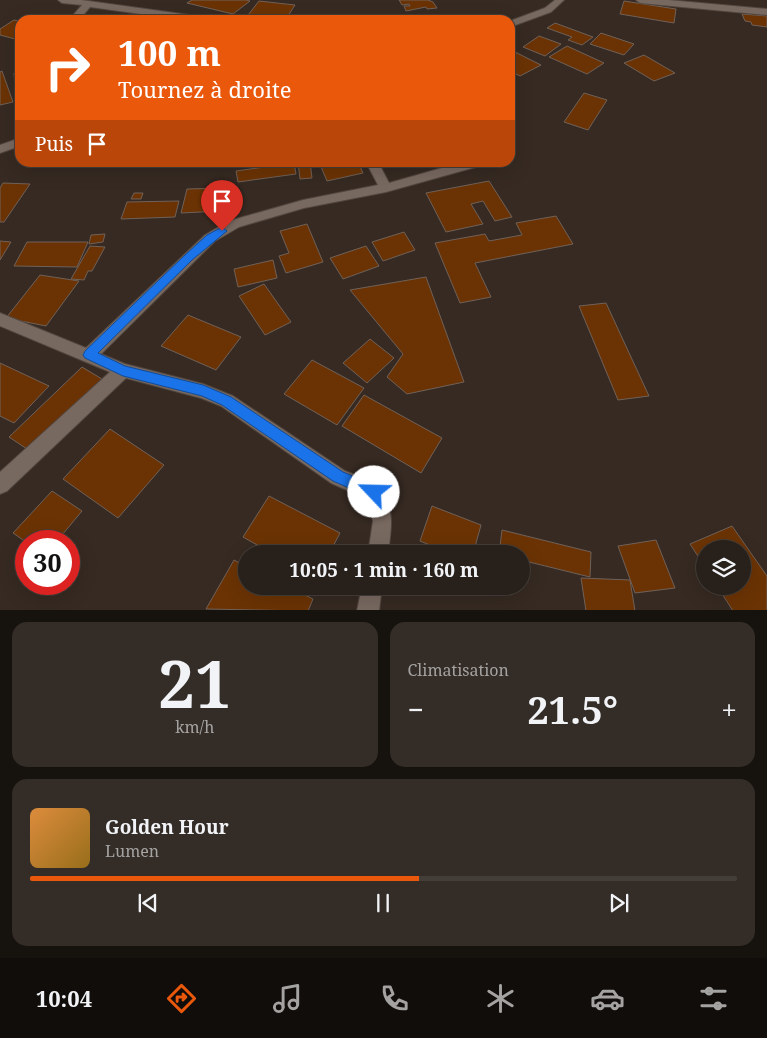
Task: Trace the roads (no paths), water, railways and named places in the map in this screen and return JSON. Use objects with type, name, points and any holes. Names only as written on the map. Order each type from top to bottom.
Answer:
[{"type":"street","points":[[62,0],[168,15]]},
{"type":"street","points":[[515,22],[548,10],[560,0]]},
{"type":"street","points":[[640,0],[672,1],[767,12]]},
{"type":"street","points":[[78,15],[88,4]]},
{"type":"street","points":[[0,149],[15,144]]},
{"type":"street","points":[[375,167],[386,188]]},
{"type":"street","points":[[89,355],[210,238],[234,224],[303,204],[386,188],[461,167]]},
{"type":"street","points":[[0,320],[123,370],[203,391],[227,401],[338,476],[374,492],[380,505],[383,521],[379,545]]},
{"type":"street","points":[[0,485],[123,370]]},
{"type":"street","points":[[368,610],[370,595]]}]
